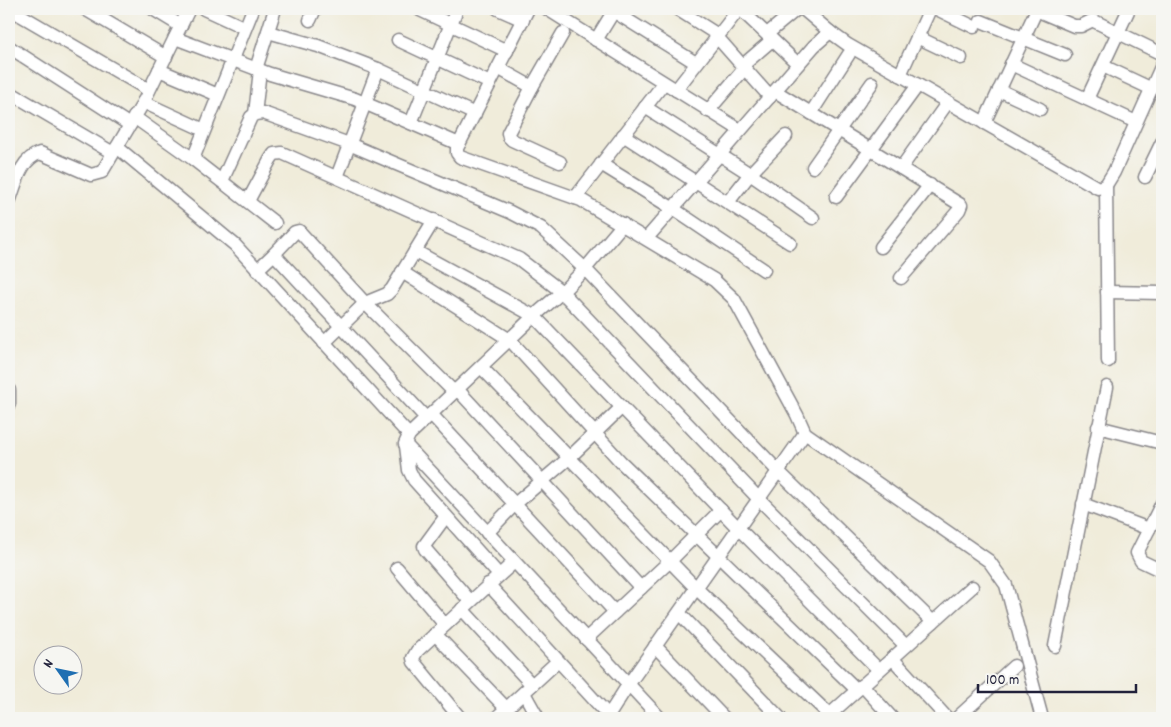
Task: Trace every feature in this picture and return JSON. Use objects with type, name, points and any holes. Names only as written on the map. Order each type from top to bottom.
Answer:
[{"type":"street","points":[[10,9],[150,90]]},
{"type":"street","points":[[85,9],[166,57]]},
{"type":"street","points":[[153,9],[181,26]]},
{"type":"street","points":[[10,193],[22,167],[28,159],[40,153],[91,175],[102,172],[150,90],[189,9]]},
{"type":"street","points":[[204,9],[245,28]]},
{"type":"street","points":[[193,159],[253,9]]},
{"type":"street","points":[[255,114],[258,70],[276,9]]},
{"type":"street","points":[[411,123],[457,9]]},
{"type":"street","points":[[498,9],[526,14],[457,148],[457,153],[460,157],[575,198],[624,224],[714,280],[734,299],[805,433],[989,561],[1006,585],[1042,718]]},
{"type":"street","points":[[547,9],[740,130]]},
{"type":"street","points":[[677,9],[718,36],[743,67],[772,94],[811,113],[959,202],[961,207],[901,278]]},
{"type":"street","points":[[676,90],[739,9],[798,64]]},
{"type":"street","points":[[708,110],[743,67],[797,9]]},
{"type":"street","points":[[803,9],[848,45],[1098,188],[1106,185]]},
{"type":"street","points":[[900,75],[930,9]]},
{"type":"street","points":[[937,9],[1065,54]]},
{"type":"street","points":[[1087,99],[1129,9]]},
{"type":"street","points":[[420,10],[507,51]]},
{"type":"street","points":[[596,40],[613,10],[696,63]]},
{"type":"street","points":[[984,123],[1024,38],[1033,10],[1074,26],[1082,26],[1090,21],[1162,54]]},
{"type":"street","points":[[268,32],[318,46],[378,68],[475,114]]},
{"type":"street","points":[[647,238],[798,64],[830,32]]},
{"type":"street","points":[[560,162],[512,140],[508,133],[563,33]]},
{"type":"street","points":[[917,37],[961,58]]},
{"type":"street","points":[[175,38],[258,70],[355,99],[460,144]]},
{"type":"street","points":[[398,40],[490,84]]},
{"type":"street","points":[[9,47],[193,159],[275,223]]},
{"type":"street","points":[[811,113],[849,54]]},
{"type":"street","points":[[1011,64],[1136,122]]},
{"type":"street","points":[[1108,361],[1106,185],[1136,122],[1156,87],[1162,65]]},
{"type":"street","points":[[1102,66],[1156,87]]},
{"type":"street","points":[[337,177],[378,68]]},
{"type":"street","points":[[498,68],[532,87]]},
{"type":"street","points":[[159,70],[218,95]]},
{"type":"street","points":[[575,198],[664,83]]},
{"type":"street","points":[[813,167],[872,83]]},
{"type":"street","points":[[836,197],[918,84]]},
{"type":"street","points":[[999,90],[1040,109]]},
{"type":"street","points":[[9,92],[115,150],[235,245],[324,344],[487,532],[660,718]]},
{"type":"street","points":[[143,102],[204,130]]},
{"type":"street","points":[[901,168],[948,102]]},
{"type":"street","points":[[645,107],[750,174],[813,218]]},
{"type":"street","points":[[222,181],[251,117],[255,114],[263,114],[349,144],[510,212],[541,228],[585,269],[778,472],[933,622]]},
{"type":"street","points":[[623,136],[790,243]]},
{"type":"street","points":[[728,202],[750,174],[786,136]]},
{"type":"street","points":[[1146,177],[1162,142]]},
{"type":"street","points":[[248,202],[270,160],[277,152],[282,153],[519,259],[562,292],[759,499],[906,646]]},
{"type":"street","points":[[601,164],[672,208],[764,270]]},
{"type":"street","points":[[881,247],[930,185]]},
{"type":"street","points":[[324,344],[366,303],[389,292],[434,220]]},
{"type":"street","points":[[499,575],[411,476],[408,440],[429,416],[585,269],[624,224]]},
{"type":"street","points":[[257,270],[294,232],[299,231],[366,303],[456,390],[641,588]]},
{"type":"street","points":[[415,251],[534,316],[738,528],[879,670]]},
{"type":"street","points":[[274,254],[515,504],[615,612]]},
{"type":"street","points":[[402,272],[510,340],[620,462],[718,557],[892,718]]},
{"type":"street","points":[[1107,292],[1162,293]]},
{"type":"street","points":[[481,367],[696,588],[830,717],[859,688],[972,587]]},
{"type":"street","points":[[1055,646],[1107,387]]},
{"type":"street","points":[[9,390],[9,404]]},
{"type":"street","points":[[487,532],[515,504],[569,458],[622,407]]},
{"type":"street","points":[[1098,427],[1162,443]]},
{"type":"street","points":[[488,584],[608,717],[628,684],[805,433]]},
{"type":"street","points":[[1083,504],[1149,529]]},
{"type":"street","points":[[1161,507],[1137,553],[1137,557],[1141,561],[1162,571]]},
{"type":"street","points":[[586,639],[670,561],[721,510]]},
{"type":"street","points":[[446,516],[424,546],[425,549],[528,689],[538,718]]},
{"type":"street","points":[[460,718],[414,662],[415,654],[488,584],[514,562]]},
{"type":"street","points":[[397,568],[440,630],[506,708]]},
{"type":"street","points":[[679,612],[780,718]]},
{"type":"street","points":[[655,646],[724,718]]},
{"type":"street","points":[[892,658],[947,718]]},
{"type":"street","points":[[496,718],[558,661]]},
{"type":"street","points":[[957,718],[1014,666]]}]
